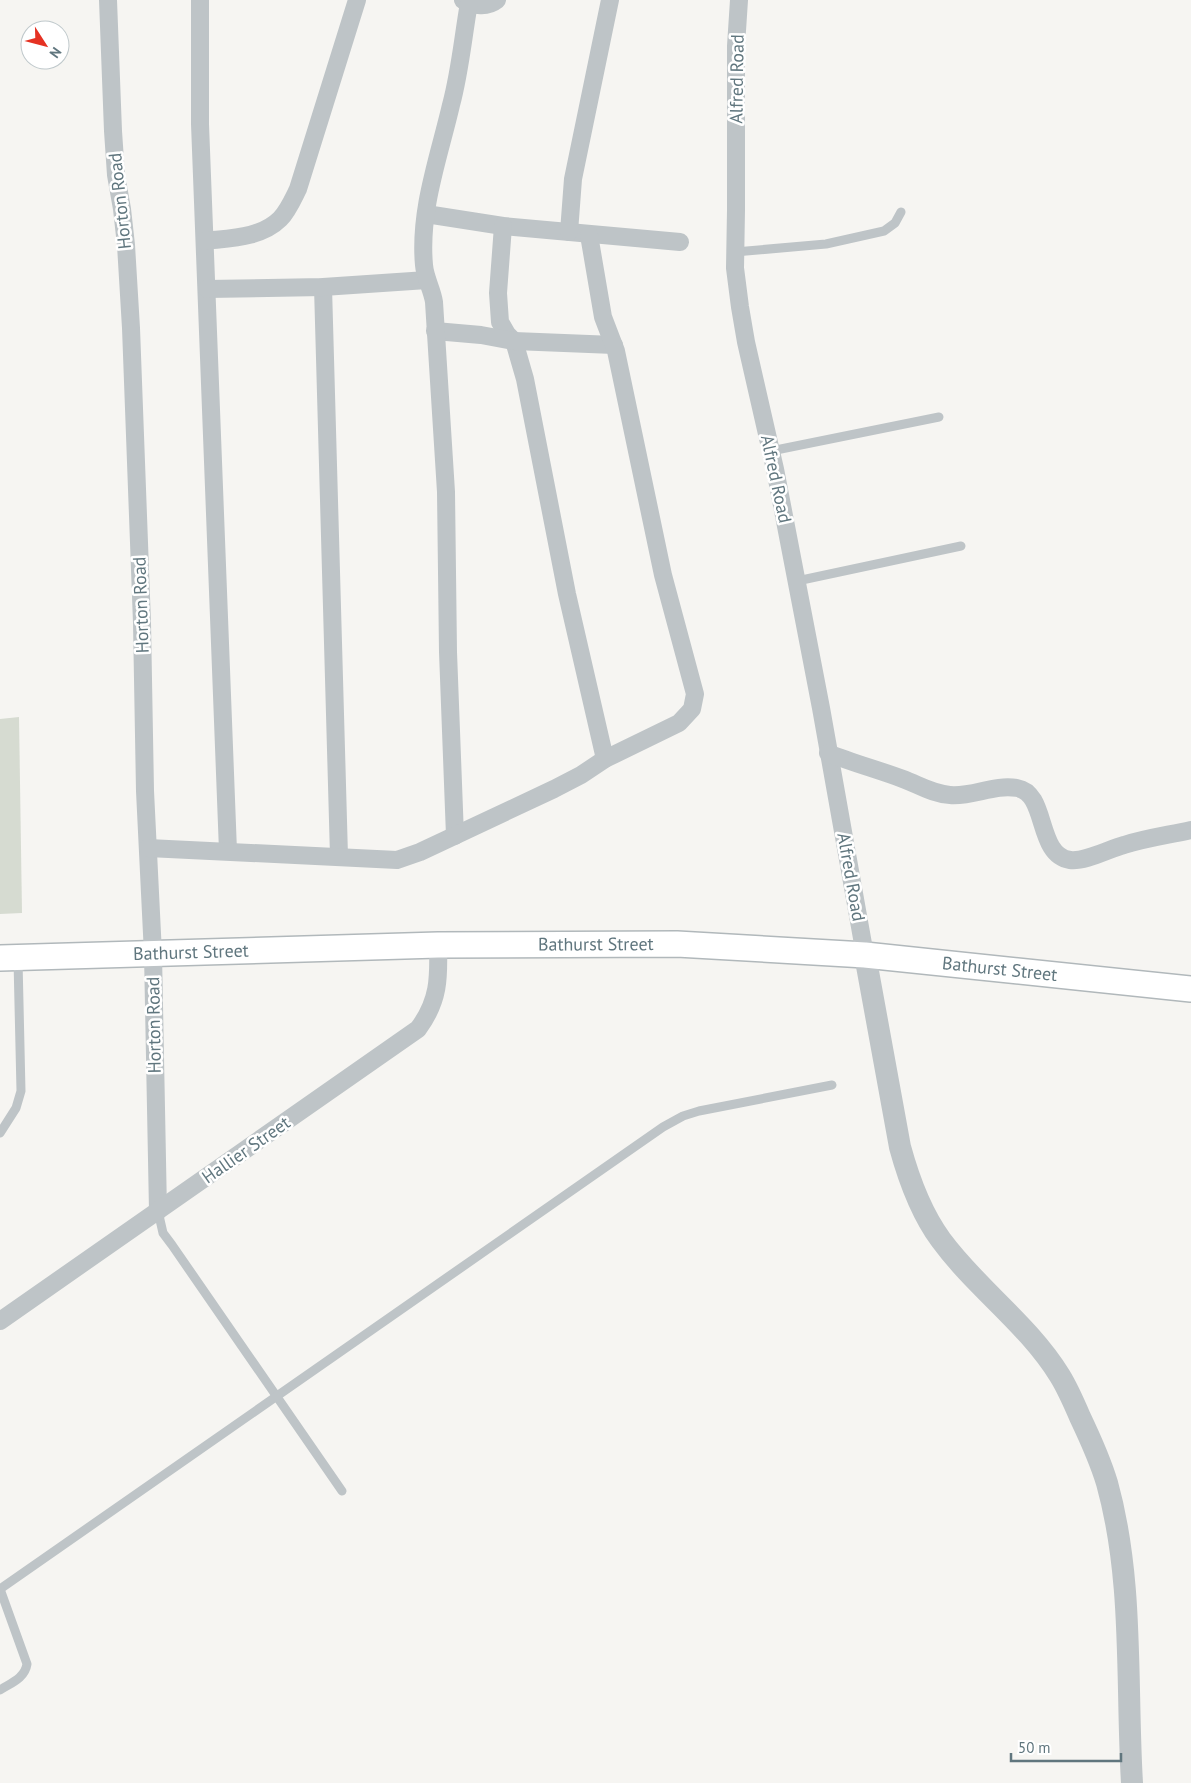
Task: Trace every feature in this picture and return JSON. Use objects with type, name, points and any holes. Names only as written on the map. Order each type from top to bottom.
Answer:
[{"type":"main road","name":"Bathurst Street","points":[[9,958],[438,945],[677,944],[865,955],[1191,990]]},
{"type":"street","name":"Horton Road","points":[[108,0],[116,175],[126,245],[131,328],[142,623],[145,791],[153,954],[158,1211]]},
{"type":"street","points":[[200,0],[200,124],[228,851]]},
{"type":"street","points":[[206,241],[241,237],[270,227],[280,219],[290,206],[298,189],[357,0]]},
{"type":"street","points":[[455,836],[446,492],[433,296],[427,280],[424,256],[426,214],[430,187],[452,103],[466,2],[482,6],[492,4],[497,0]]},
{"type":"street","points":[[569,232],[573,179],[610,0]]},
{"type":"street","name":"Alfred Road","points":[[739,0],[736,46],[734,268],[746,342],[771,451],[797,581],[865,955]]},
{"type":"street","points":[[426,214],[503,226],[680,242]]},
{"type":"street","points":[[503,226],[498,293],[500,322],[514,341],[525,379],[567,594],[604,759]]},
{"type":"street","points":[[148,848],[398,860],[420,852],[554,789],[604,759],[679,723],[688,715],[695,701],[695,694],[663,575],[614,345],[603,317],[590,235]]},
{"type":"street","points":[[207,289],[323,286],[427,280]]},
{"type":"street","points":[[323,286],[339,856]]},
{"type":"street","points":[[435,331],[481,335],[514,341],[614,345]]},
{"type":"street","points":[[828,753],[905,780],[938,794],[970,795],[987,790],[1006,788],[1025,790],[1033,798],[1041,823],[1053,848],[1058,854],[1068,860],[1078,860],[1126,844],[1191,830]]},
{"type":"street","name":"Hallier Street","points":[[0,1321],[418,1029],[434,1002],[437,988],[438,945]]},
{"type":"street","points":[[865,955],[900,1147],[906,1169],[922,1208],[939,1238],[948,1249],[1022,1326],[1045,1353],[1069,1394],[1102,1467],[1114,1514],[1123,1571],[1127,1619],[1132,1783]]},
{"type":"lane","points":[[735,252],[826,244],[884,231],[895,223],[902,212]]},
{"type":"lane","points":[[771,451],[939,416]]},
{"type":"lane","points":[[797,581],[961,546]]},
{"type":"lane","points":[[0,1133],[16,1108],[21,1091],[9,958]]},
{"type":"lane","points":[[0,1690],[19,1678],[26,1671],[27,1664],[0,1589],[648,1138],[683,1116],[699,1111],[832,1085]]},
{"type":"lane","points":[[158,1211],[164,1233],[276,1398],[342,1491]]},
{"type":"shaded area","points":[[19,717],[22,913],[0,914],[0,719]]}]
